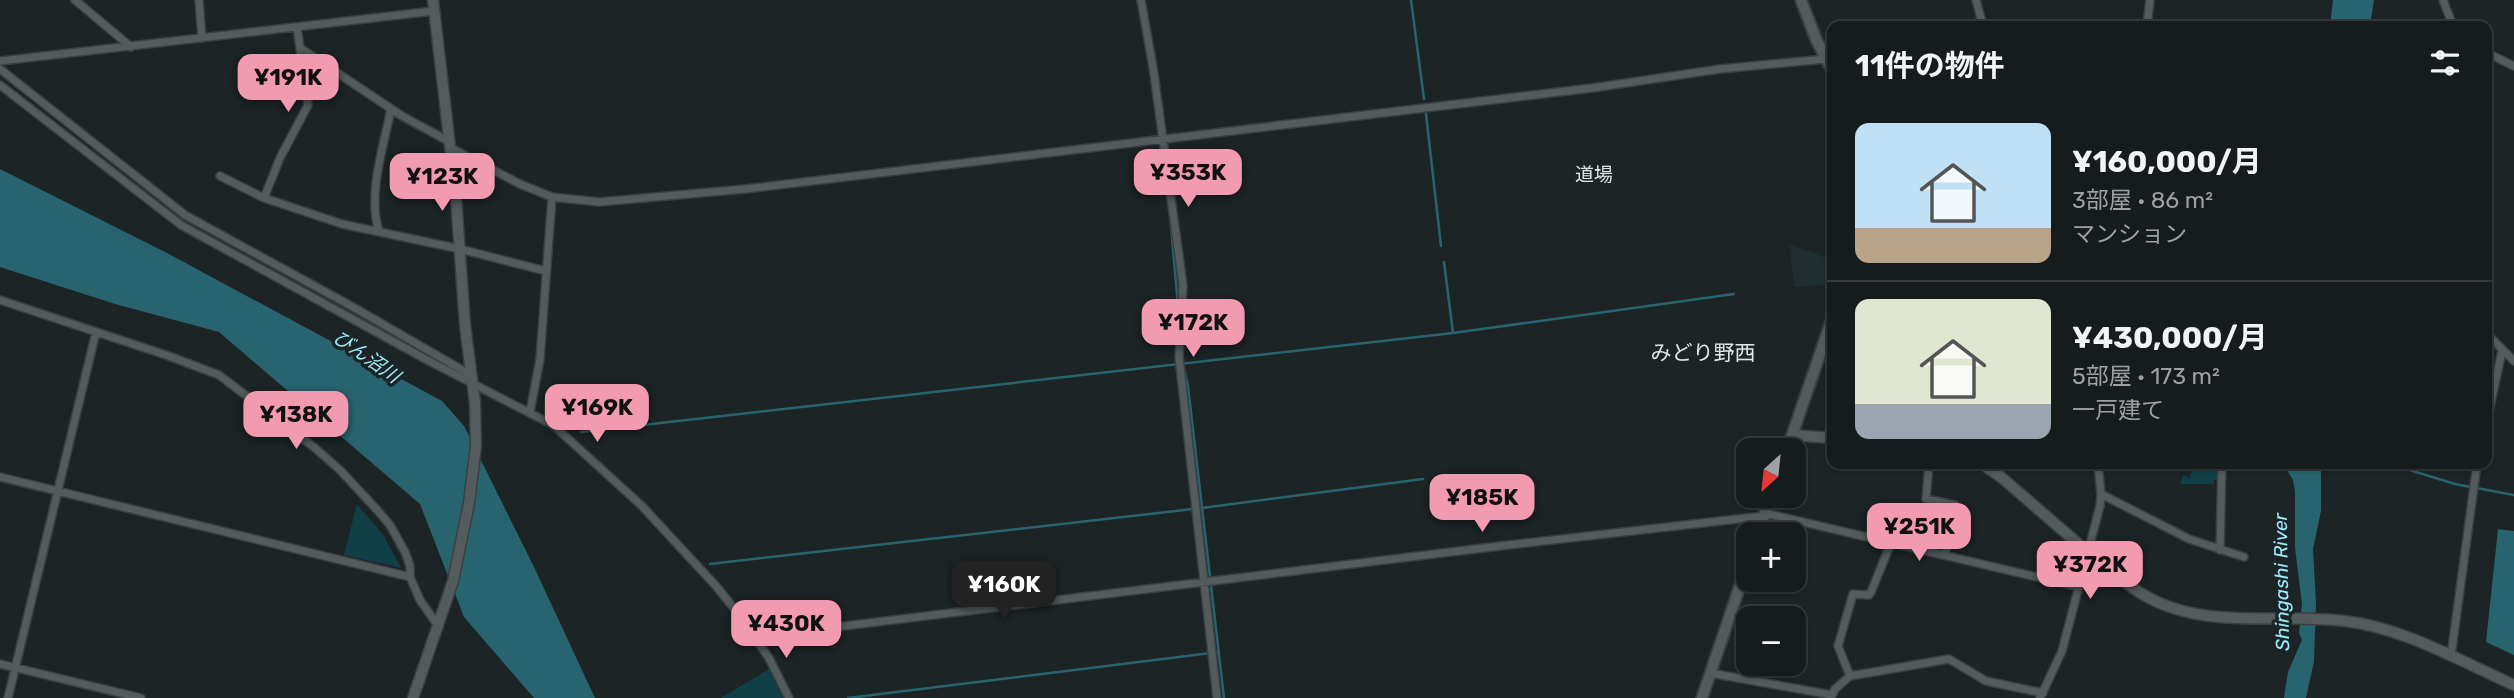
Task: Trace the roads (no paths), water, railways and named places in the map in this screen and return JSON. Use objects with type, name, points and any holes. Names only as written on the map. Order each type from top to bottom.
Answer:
[{"type":"main road","points":[[1801,0],[1826,59]]},
{"type":"main road","points":[[1792,438],[1827,335]]},
{"type":"main road","points":[[1762,522],[1767,508]]},
{"type":"main road","points":[[1702,698],[1738,592]]},
{"type":"street","points":[[75,0],[131,47]]},
{"type":"street","points":[[199,0],[202,38]]},
{"type":"street","points":[[1141,0],[1183,285],[1179,357],[1217,698]]},
{"type":"street","points":[[1976,0],[1982,21]]},
{"type":"street","points":[[2148,21],[2150,0]]},
{"type":"street","points":[[2443,0],[2451,21]]},
{"type":"street","points":[[0,61],[297,27],[434,5],[477,423],[472,484],[461,551],[445,611],[414,698]]},
{"type":"street","points":[[264,198],[280,158],[308,105],[297,27]]},
{"type":"street","points":[[300,48],[391,109],[520,184],[552,197],[599,202],[745,189],[1592,88],[1720,69],[1826,59]]},
{"type":"street","points":[[2492,55],[2514,66]]},
{"type":"street","points":[[0,69],[185,215],[353,307],[553,425],[648,511],[716,586],[777,671],[789,698]]},
{"type":"street","points":[[0,85],[181,225],[472,379]]},
{"type":"street","points":[[379,231],[374,216],[374,199],[391,109]]},
{"type":"street","points":[[220,176],[264,198],[342,224],[460,248],[546,271]]},
{"type":"street","points":[[530,412],[540,359],[552,197]]},
{"type":"street","points":[[0,300],[213,371],[341,471],[378,511],[390,525],[405,552],[410,566],[410,577],[424,607],[439,627]]},
{"type":"street","points":[[8,698],[96,332]]},
{"type":"street","points":[[2492,340],[2514,361]]},
{"type":"street","points":[[2492,388],[2502,351]]},
{"type":"street","points":[[1793,435],[1827,438]]},
{"type":"street","points":[[1929,469],[1926,499],[1955,505],[1945,555]]},
{"type":"street","points":[[1989,469],[2138,592],[2169,607],[2202,615],[2340,620],[2400,635],[2514,685]]},
{"type":"street","points":[[1710,674],[1832,697],[1835,689],[1850,676],[1949,659],[1986,681],[2042,696],[2062,651],[2088,552],[2101,494],[2098,469]]},
{"type":"street","points":[[2220,550],[2222,469]]},
{"type":"street","points":[[2451,656],[2476,469]]},
{"type":"street","points":[[0,477],[410,577]]},
{"type":"street","points":[[2101,494],[2189,539],[2244,557]]},
{"type":"street","points":[[754,637],[1765,515],[2079,587]]},
{"type":"street","points":[[1850,676],[1838,646],[1853,594],[1871,592],[1891,543]]},
{"type":"street","points":[[0,664],[141,698]]},
{"type":"waterway","points":[[1411,0],[1424,99]]},
{"type":"waterway","points":[[1426,114],[1441,246]]},
{"type":"waterway","points":[[1170,215],[1178,306]]},
{"type":"waterway","points":[[1444,262],[1453,333]]},
{"type":"waterway","points":[[581,432],[1453,333],[1734,294]]},
{"type":"waterway","points":[[1183,364],[1188,386],[1224,698]]},
{"type":"waterway","points":[[2406,469],[2455,484],[2514,495]]},
{"type":"waterway","points":[[710,564],[1202,508],[1423,479]]},
{"type":"waterway","points":[[848,698],[1219,652]]},
{"type":"district","name":"道場","points":[[1594,174]]},
{"type":"district","name":"みどり野西","points":[[1703,353]]},
{"type":"water label","name":"びん沼川","points":[[367,356]]},
{"type":"water label","name":"Shingashi River","points":[[2281,582]]}]
